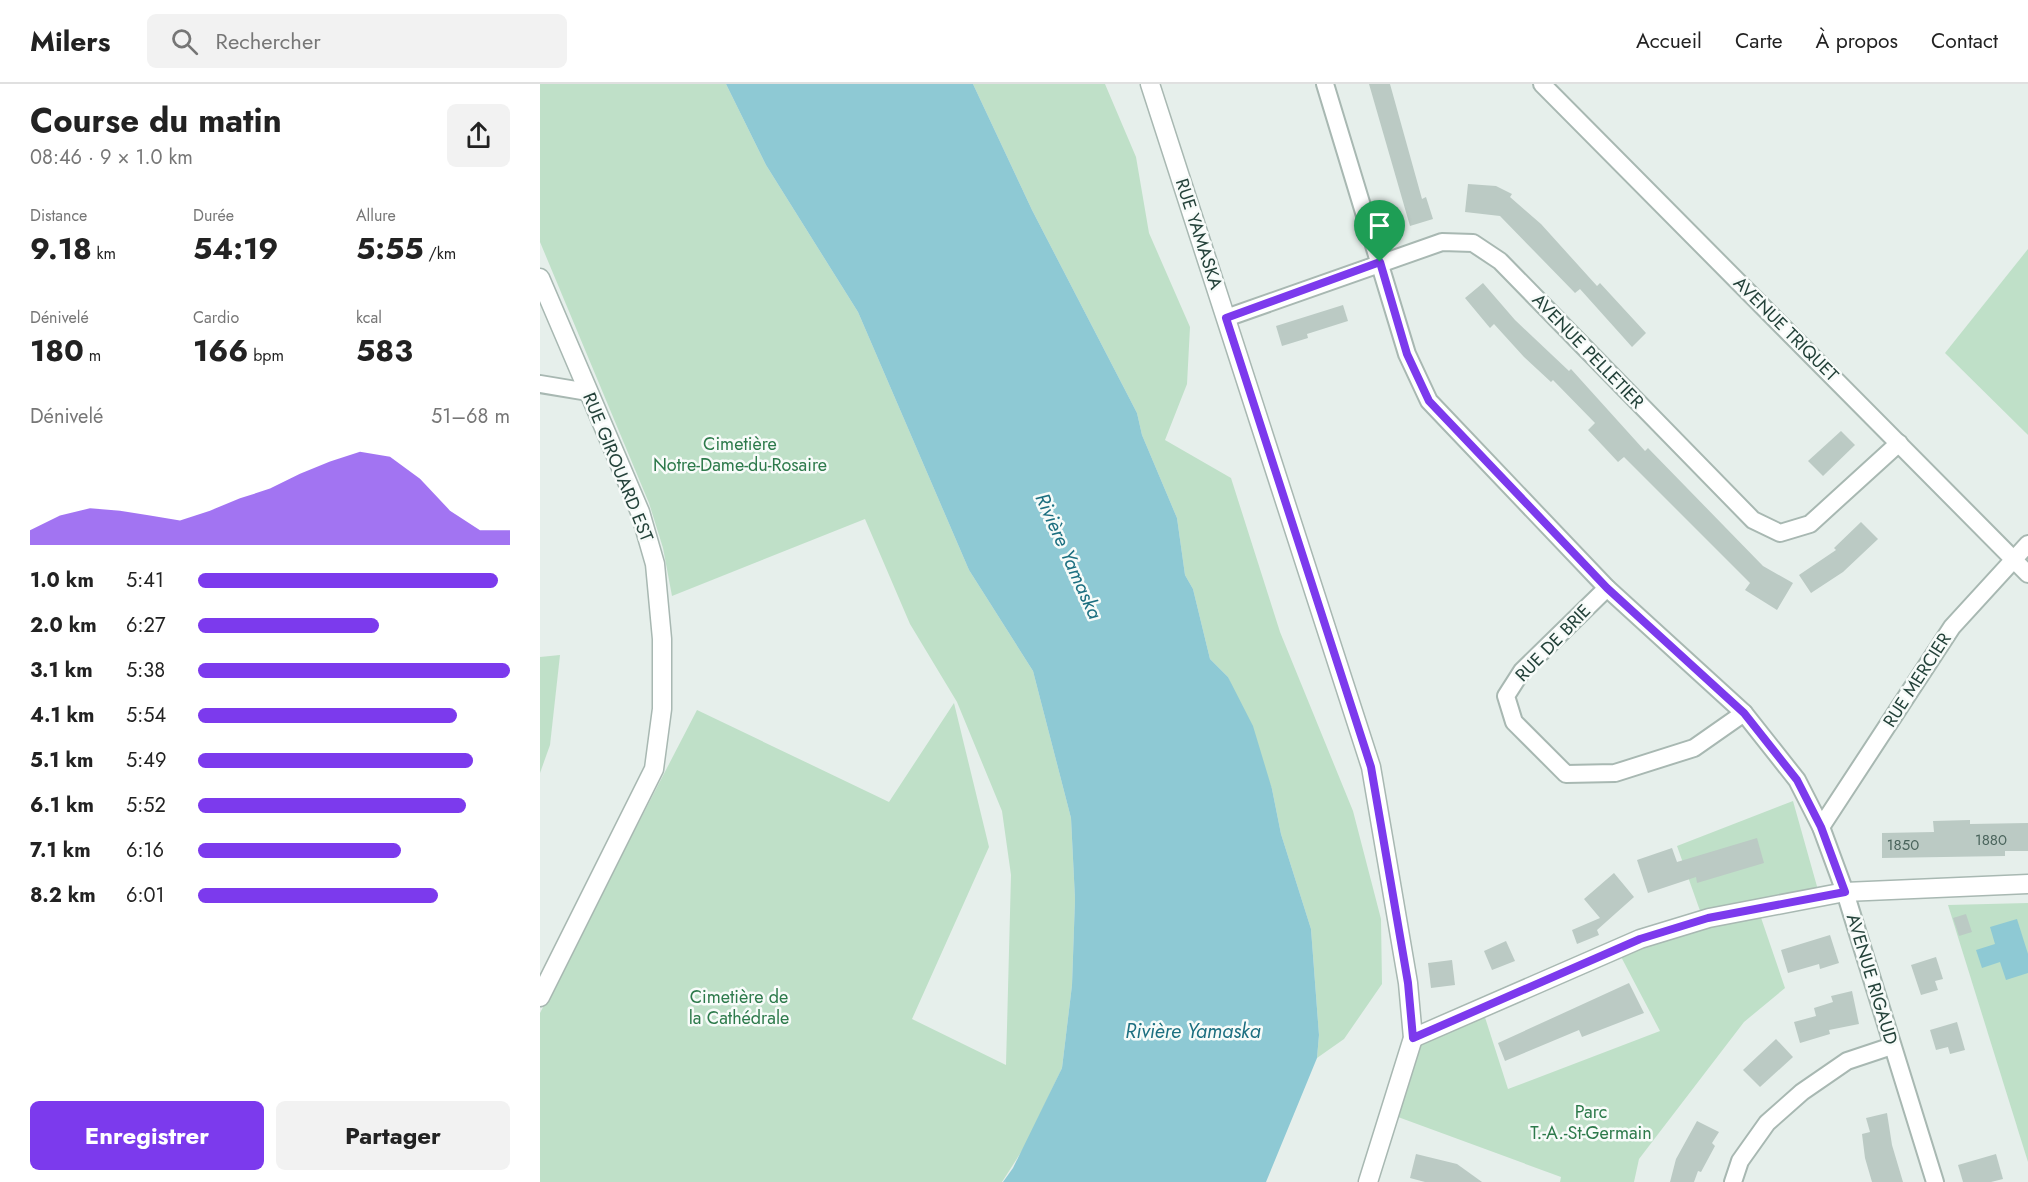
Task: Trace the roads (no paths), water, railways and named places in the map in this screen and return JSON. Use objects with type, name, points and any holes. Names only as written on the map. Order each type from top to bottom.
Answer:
[{"type":"street","name":"RUE YAMASKA","points":[[1150,84],[1371,767],[1408,983],[1413,1038],[1368,1182]]},
{"type":"street","name":"AVENUE RIGAUD","points":[[1324,84],[1407,354],[1429,401],[1607,588],[1744,713],[1797,780],[1821,827],[1845,892],[1935,1182]]},
{"type":"street","name":"AVENUE TRIQUET","points":[[1542,84],[2028,574]]},
{"type":"street","name":"AVENUE PELLETIER","points":[[1226,318],[1442,242],[1473,243],[1500,261],[1753,520],[1780,533],[1810,524],[1899,443]]},
{"type":"street","name":"RUE GIROUARD EST","points":[[540,278],[640,512],[656,564],[662,639],[662,709],[654,769],[542,989]]},
{"type":"street","points":[[540,384],[588,392]]},
{"type":"street","name":"RUE MERCIER","points":[[1821,827],[1952,627],[2028,544]]},
{"type":"street","name":"RUE DE BRIE","points":[[1607,588],[1522,671],[1506,696],[1514,722],[1566,774],[1615,773],[1694,747],[1744,713]]},
{"type":"street","points":[[1413,1038],[1640,939],[1708,918],[1845,892],[2028,884]]},
{"type":"street","points":[[1733,1182],[1740,1161],[1767,1123],[1802,1092],[1847,1061],[1892,1046]]},
{"type":"water","name":"Rivière Yamaska","points":[[726,84],[973,84],[1032,210],[1137,413],[1142,435],[1177,518],[1185,575],[1193,589],[1210,659],[1228,677],[1253,726],[1272,789],[1281,834],[1311,929],[1319,1035],[1317,1058],[1266,1182],[1003,1182],[1013,1168],[1062,1068],[1072,985],[1075,899],[1071,818],[1033,671],[969,570],[858,312],[766,165]]},
{"type":"water","points":[[2017,919],[2028,954],[2028,973],[2006,980],[2000,962],[1982,968],[1976,950],[1995,944],[1990,927]]},
{"type":"park label","name":"Cimetière Notre-Dame-du-Rosaire","points":[[740,454]]},
{"type":"park label","name":"Cimetière de la Cathédrale","points":[[739,1007]]},
{"type":"park label","name":"Parc T.-A.-St-Germain","points":[[1591,1122]]}]
